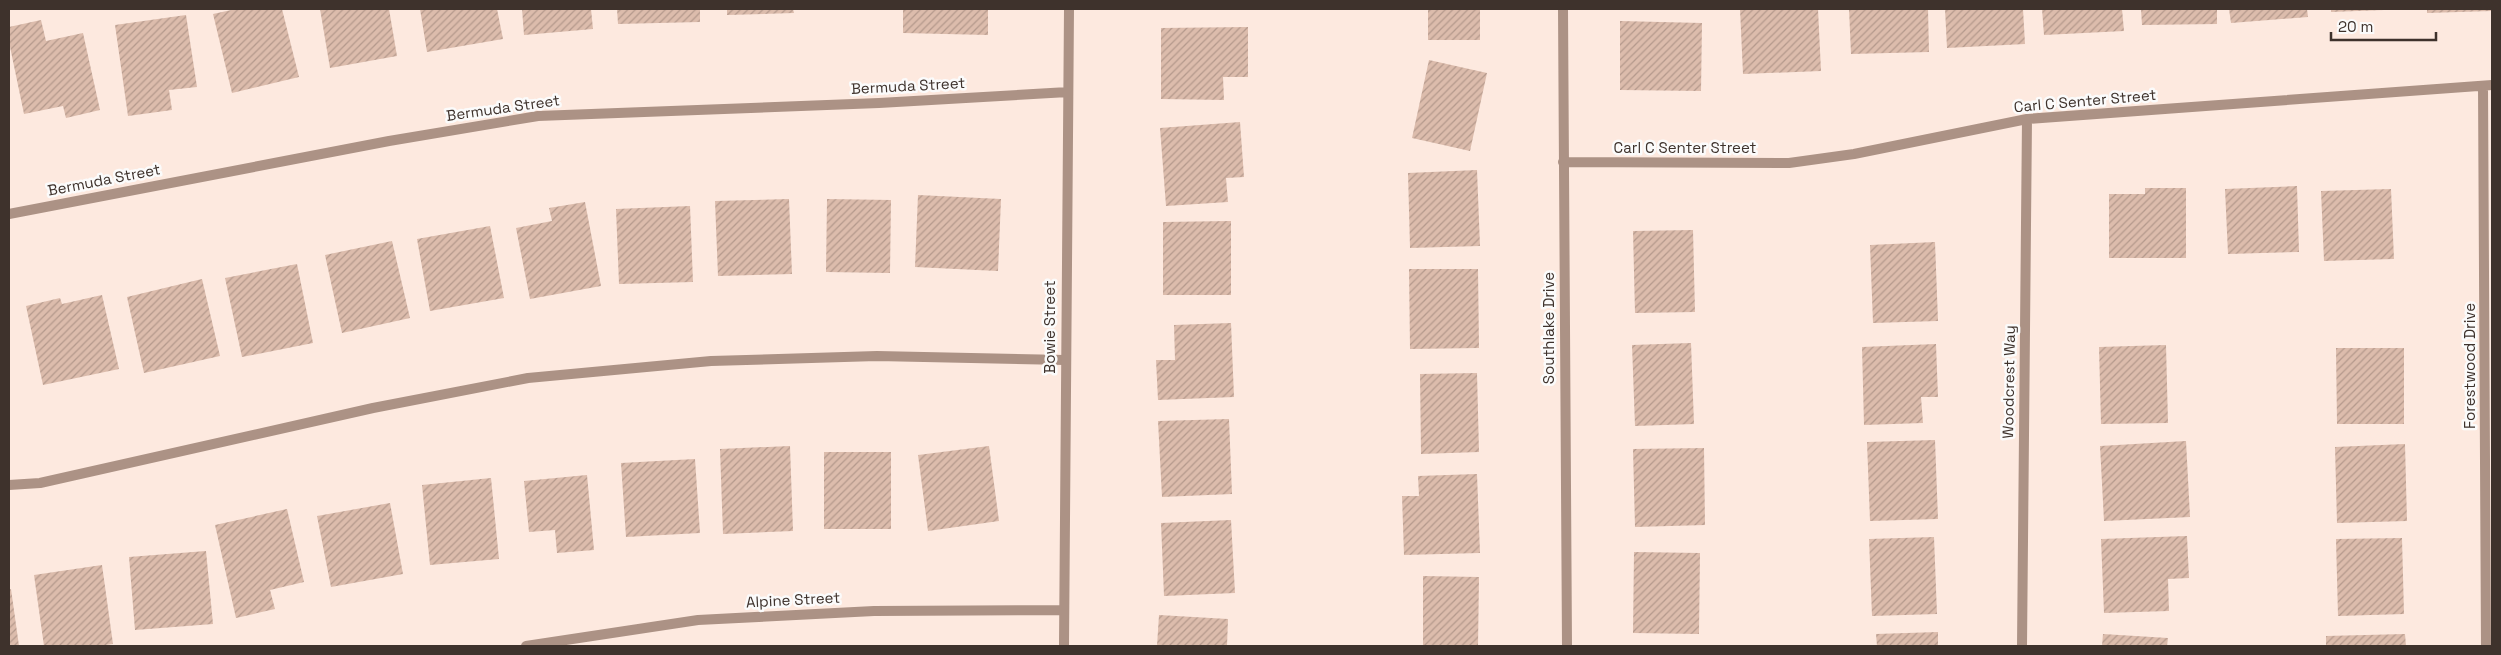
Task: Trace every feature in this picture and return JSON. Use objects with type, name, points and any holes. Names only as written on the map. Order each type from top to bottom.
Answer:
[{"type":"street","name":"Bowie Street","points":[[1064,646],[1069,9]]},
{"type":"street","name":"Southlake Drive","points":[[1563,9],[1567,646]]},
{"type":"street","name":"Carl C Senter Street","points":[[1563,162],[1789,163],[1854,154],[2027,119],[2488,86]]},
{"type":"street","name":"Forestwood Drive","points":[[2486,646],[2488,86]]},
{"type":"street","name":"Bermuda Street","points":[[9,214],[389,141],[538,116],[880,103],[1068,92]]},
{"type":"street","name":"Woodcrest Way","points":[[2022,646],[2027,119]]},
{"type":"street","points":[[9,485],[40,483],[373,408],[528,378],[720,361],[877,356],[1065,360]]},
{"type":"street","name":"Alpine Street","points":[[526,646],[698,620],[874,610],[1064,610]]},
{"type":"building","points":[[236,9],[282,9],[299,77],[232,93],[213,14]]},
{"type":"building","points":[[320,9],[389,9],[397,56],[330,68]]},
{"type":"building","points":[[420,9],[497,9],[503,39],[427,52]]},
{"type":"building","points":[[522,9],[591,9],[593,29],[524,35]]},
{"type":"building","points":[[617,9],[700,9],[700,22],[618,24]]},
{"type":"building","points":[[727,9],[793,9],[794,13],[727,15]]},
{"type":"building","points":[[903,9],[988,9],[988,35],[903,33]]},
{"type":"building","points":[[1428,9],[1480,9],[1480,40],[1428,40]]},
{"type":"building","points":[[1740,9],[1818,9],[1821,71],[1743,74]]},
{"type":"building","points":[[1849,9],[1928,9],[1929,52],[1851,54]]},
{"type":"building","points":[[1945,9],[2023,9],[2025,44],[1947,48]]},
{"type":"building","points":[[2042,9],[2122,9],[2124,31],[2044,35]]},
{"type":"building","points":[[2141,9],[2217,9],[2217,24],[2142,25]]},
{"type":"building","points":[[2229,9],[2307,9],[2308,17],[2231,23]]},
{"type":"building","points":[[2331,9],[2384,9],[2384,10],[2331,12]]},
{"type":"building","points":[[2427,9],[2492,9],[2492,11],[2427,13]]},
{"type":"building","points":[[186,15],[197,87],[169,90],[172,110],[128,116],[115,25]]},
{"type":"building","points":[[41,20],[46,41],[83,33],[100,110],[66,118],[63,106],[24,114],[9,42],[9,27]]},
{"type":"building","points":[[1620,21],[1702,23],[1701,91],[1620,90]]},
{"type":"building","points":[[1248,27],[1248,77],[1223,77],[1224,100],[1161,99],[1161,28]]},
{"type":"building","points":[[1429,60],[1487,73],[1470,151],[1412,138]]},
{"type":"building","points":[[1240,122],[1244,177],[1226,178],[1228,202],[1166,206],[1160,128]]},
{"type":"building","points":[[1477,170],[1480,246],[1410,248],[1408,173]]},
{"type":"building","points":[[2297,186],[2299,252],[2228,254],[2225,189]]},
{"type":"building","points":[[2145,188],[2186,188],[2186,258],[2109,258],[2109,194],[2145,194]]},
{"type":"building","points":[[2391,189],[2394,259],[2324,261],[2321,191]]},
{"type":"building","points":[[918,195],[1001,199],[998,271],[915,267]]},
{"type":"building","points":[[789,199],[792,274],[718,276],[715,201]]},
{"type":"building","points":[[827,199],[891,200],[890,273],[826,272]]},
{"type":"building","points":[[585,202],[601,286],[530,299],[516,228],[552,221],[549,208]]},
{"type":"building","points":[[690,206],[693,282],[619,284],[616,209]]},
{"type":"building","points":[[1231,221],[1231,295],[1163,295],[1163,222]]},
{"type":"building","points":[[490,226],[504,298],[430,311],[417,239]]},
{"type":"building","points":[[1693,230],[1695,312],[1635,313],[1633,231]]},
{"type":"building","points":[[392,241],[410,318],[342,333],[325,255]]},
{"type":"building","points":[[1935,242],[1938,321],[1873,323],[1870,245]]},
{"type":"building","points":[[297,264],[313,343],[242,357],[225,278]]},
{"type":"building","points":[[1409,269],[1478,269],[1479,348],[1410,349]]},
{"type":"building","points":[[202,279],[220,356],[144,373],[127,297]]},
{"type":"building","points":[[102,295],[119,369],[43,385],[26,306],[60,298],[62,304]]},
{"type":"building","points":[[1231,323],[1234,397],[1158,400],[1156,360],[1175,360],[1174,325]]},
{"type":"building","points":[[1691,343],[1694,424],[1635,426],[1632,345]]},
{"type":"building","points":[[1936,344],[1938,397],[1921,397],[1923,423],[1864,425],[1862,347]]},
{"type":"building","points":[[2166,345],[2168,423],[2101,424],[2099,347]]},
{"type":"building","points":[[2336,348],[2404,348],[2404,424],[2337,424]]},
{"type":"building","points":[[1477,373],[1479,452],[1421,454],[1420,374]]},
{"type":"building","points":[[1229,419],[1232,494],[1162,497],[1158,421]]},
{"type":"building","points":[[1935,440],[1938,519],[1870,521],[1867,442]]},
{"type":"building","points":[[2186,441],[2190,517],[2104,521],[2100,446]]},
{"type":"building","points":[[2405,444],[2407,521],[2337,523],[2335,447]]},
{"type":"building","points":[[790,446],[793,531],[723,534],[720,449]]},
{"type":"building","points":[[989,446],[999,521],[928,531],[918,455]]},
{"type":"building","points":[[1704,448],[1705,525],[1635,527],[1633,449]]},
{"type":"building","points":[[824,452],[891,452],[891,529],[824,529]]},
{"type":"building","points":[[695,459],[700,533],[626,537],[621,463]]},
{"type":"building","points":[[1477,474],[1480,553],[1404,555],[1402,496],[1419,496],[1418,476]]},
{"type":"building","points":[[587,475],[594,550],[557,553],[555,530],[529,532],[524,481]]},
{"type":"building","points":[[491,478],[499,559],[430,565],[422,485]]},
{"type":"building","points":[[390,503],[403,574],[331,587],[317,516]]},
{"type":"building","points":[[287,509],[304,582],[270,590],[275,609],[236,618],[215,525]]},
{"type":"building","points":[[1231,520],[1235,593],[1164,596],[1161,523]]},
{"type":"building","points":[[2187,536],[2189,578],[2168,579],[2169,611],[2104,613],[2101,539]]},
{"type":"building","points":[[1934,537],[1937,614],[1872,616],[1869,539]]},
{"type":"building","points":[[2402,538],[2404,614],[2338,616],[2336,539]]},
{"type":"building","points":[[206,551],[213,624],[135,630],[129,557]]},
{"type":"building","points":[[1634,552],[1700,553],[1699,634],[1633,633]]},
{"type":"building","points":[[102,565],[113,644],[98,646],[44,646],[34,575]]},
{"type":"building","points":[[1423,576],[1479,577],[1478,646],[1423,646]]},
{"type":"building","points":[[11,589],[19,646],[9,646],[9,590]]},
{"type":"building","points":[[1159,615],[1228,619],[1227,646],[1157,646]]},
{"type":"building","points":[[1938,632],[1938,646],[1877,646],[1876,634]]},
{"type":"building","points":[[2103,634],[2168,638],[2167,646],[2102,646]]},
{"type":"building","points":[[2405,634],[2406,646],[2326,646],[2326,636]]}]
